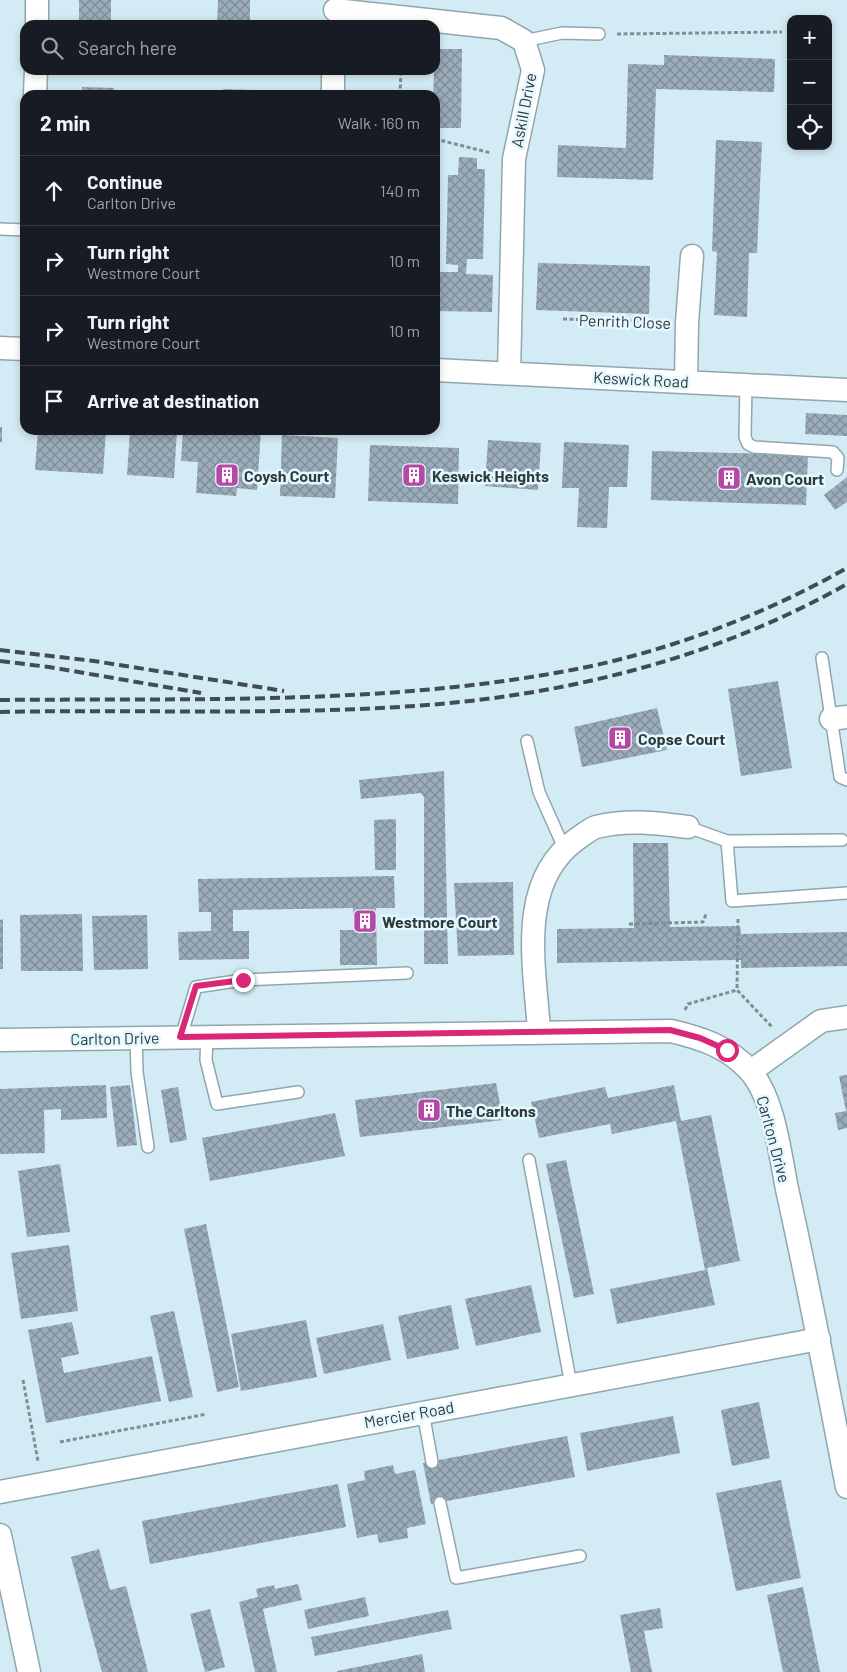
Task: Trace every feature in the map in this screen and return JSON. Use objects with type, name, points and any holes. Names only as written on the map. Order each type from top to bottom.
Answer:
[{"type":"street","points":[[37,0],[37,20]]},
{"type":"street","points":[[335,12],[418,20]]},
{"type":"street","points":[[440,22],[501,28],[524,41]]},
{"type":"street","name":"Askill Drive","points":[[509,374],[514,159],[533,70],[524,41]]},
{"type":"street","points":[[35,90],[36,75]]},
{"type":"street","points":[[332,90],[333,75]]},
{"type":"street","name":"Penrith Close","points":[[686,381],[687,323],[692,256]]},
{"type":"street","points":[[0,348],[20,349]]},
{"type":"street","name":"Keswick Road","points":[[440,370],[847,390]]},
{"type":"street","points":[[539,1031],[533,943],[536,901],[543,878],[564,848],[595,827],[638,821],[688,827]]},
{"type":"street","points":[[751,1071],[821,1021],[847,1017]]},
{"type":"street","name":"Carlton Drive","points":[[0,1040],[670,1030],[700,1038],[727,1050],[751,1071],[769,1108],[819,1339],[847,1487]]},
{"type":"street","name":"Mercier Road","points":[[0,1492],[819,1339]]},
{"type":"street","points":[[0,1535],[28,1672]]},
{"type":"lane","points":[[524,41],[562,33],[599,34]]},
{"type":"lane","points":[[0,229],[20,230]]},
{"type":"lane","points":[[746,384],[746,437],[748,444],[754,447],[833,452],[838,458],[837,470]]},
{"type":"lane","points":[[822,658],[839,718],[840,776],[847,780]]},
{"type":"lane","points":[[527,741],[540,792],[564,848]]},
{"type":"lane","points":[[688,827],[727,841],[842,840]]},
{"type":"lane","points":[[727,841],[732,902],[847,893]]},
{"type":"lane","points":[[180,1037],[196,986],[243,980],[407,973]]},
{"type":"lane","points":[[207,1037],[206,1060],[217,1104],[298,1092]]},
{"type":"lane","points":[[136,1038],[137,1072],[148,1147]]},
{"type":"lane","points":[[529,1160],[571,1384]]},
{"type":"lane","points":[[423,1412],[432,1462]]},
{"type":"lane","points":[[440,1503],[456,1578],[580,1556]]},
{"type":"path","points":[[599,34],[782,32]]},
{"type":"path","points":[[400,90],[401,75]]},
{"type":"path","points":[[440,140],[514,159]]},
{"type":"path","name":"Penrith Close","points":[[563,319],[687,323]]},
{"type":"path","points":[[740,913],[736,926],[737,990],[789,1044]]},
{"type":"path","points":[[629,924],[703,922],[706,914]]},
{"type":"path","points":[[688,1004],[737,990]]},
{"type":"path","points":[[23,1380],[42,1484]]},
{"type":"path","points":[[60,1442],[207,1414]]},
{"type":"building","points":[[79,0],[111,0],[111,20],[79,20]]},
{"type":"building","points":[[218,0],[250,0],[250,20],[217,20]]},
{"type":"building","points":[[440,49],[462,49],[461,128],[440,128],[440,90],[433,90],[434,75],[440,75]]},
{"type":"building","points":[[664,55],[775,59],[774,92],[656,89],[653,180],[557,177],[558,145],[626,148],[628,64],[664,65]]},
{"type":"building","points":[[82,87],[114,88],[114,90],[82,90]]},
{"type":"building","points":[[223,89],[255,90],[223,90]]},
{"type":"building","points":[[716,140],[762,142],[757,253],[749,253],[747,317],[714,315],[717,252],[712,251]]},
{"type":"building","points":[[459,157],[477,158],[477,169],[485,169],[483,259],[467,259],[466,274],[493,275],[492,312],[440,311],[440,272],[458,272],[458,265],[446,264],[448,175],[458,175]]},
{"type":"building","points":[[538,263],[650,266],[649,314],[536,310]]},
{"type":"building","points":[[806,413],[847,415],[847,436],[805,434]]},
{"type":"building","points":[[0,427],[2,427],[2,442],[0,442]]},
{"type":"building","points":[[38,435],[106,435],[103,474],[35,470]]},
{"type":"building","points":[[130,435],[177,435],[174,478],[127,475]]},
{"type":"building","name":"Coysh Court","points":[[183,435],[261,435],[257,490],[237,488],[236,496],[196,493],[198,462],[181,461]]},
{"type":"building","points":[[282,435],[338,438],[335,498],[280,496]]},
{"type":"building","points":[[488,440],[541,443],[538,490],[485,486]]},
{"type":"building","points":[[564,442],[629,445],[627,487],[609,487],[607,528],[577,527],[579,488],[562,488]]},
{"type":"building","name":"Keswick Heights","points":[[370,445],[459,448],[458,504],[368,501]]},
{"type":"building","name":"Avon Court","points":[[652,451],[808,455],[806,505],[651,500]]},
{"type":"building","points":[[847,477],[847,502],[835,510],[824,495]]},
{"type":"building","points":[[778,681],[792,768],[741,776],[728,689]]},
{"type":"building","name":"Copse Court","points":[[657,708],[667,750],[582,767],[574,727]]},
{"type":"building","points":[[444,771],[448,964],[424,964],[424,797],[421,793],[361,799],[359,780]]},
{"type":"building","points":[[396,819],[396,870],[375,870],[374,820]]},
{"type":"building","points":[[633,843],[668,843],[670,927],[740,926],[741,934],[847,932],[847,966],[741,968],[741,960],[557,963],[557,929],[634,928]]},
{"type":"building","name":"Westmore Court","points":[[394,876],[395,908],[376,908],[377,965],[340,965],[340,930],[354,930],[353,908],[233,910],[233,931],[249,931],[249,959],[179,960],[178,932],[211,931],[211,912],[199,912],[198,879]]},
{"type":"building","points":[[513,882],[514,955],[458,956],[454,883]]},
{"type":"building","points":[[82,914],[83,971],[21,971],[20,915]]},
{"type":"building","points":[[147,915],[148,969],[94,970],[92,916]]},
{"type":"building","points":[[3,919],[3,969],[0,969],[0,920]]},
{"type":"building","points":[[847,1075],[847,1128],[838,1130],[835,1113],[846,1111],[839,1076]]},
{"type":"building","name":"The Carltons","points":[[496,1083],[503,1120],[360,1137],[355,1100]]},
{"type":"building","points":[[106,1085],[107,1118],[61,1120],[61,1109],[44,1110],[45,1153],[0,1154],[0,1089]]},
{"type":"building","points":[[130,1085],[137,1145],[117,1147],[110,1087]]},
{"type":"building","points":[[674,1085],[681,1121],[711,1115],[740,1261],[707,1268],[715,1305],[617,1324],[610,1289],[705,1270],[676,1121],[612,1134],[610,1124],[539,1138],[531,1102],[605,1087],[608,1098]]},
{"type":"building","points":[[178,1087],[187,1140],[170,1143],[161,1090]]},
{"type":"building","points":[[335,1113],[345,1156],[210,1181],[202,1138]]},
{"type":"building","points":[[566,1160],[594,1294],[574,1298],[546,1164]]},
{"type":"building","points":[[60,1164],[70,1232],[27,1237],[18,1171]]},
{"type":"building","points":[[206,1224],[239,1387],[217,1392],[184,1229]]},
{"type":"building","points":[[69,1245],[78,1311],[21,1319],[11,1253]]},
{"type":"building","points":[[531,1285],[541,1332],[476,1346],[465,1299]]},
{"type":"building","points":[[451,1305],[459,1349],[407,1359],[398,1316]]},
{"type":"building","points":[[174,1311],[193,1397],[169,1402],[150,1316]]},
{"type":"building","points":[[306,1320],[317,1377],[241,1391],[231,1334]]},
{"type":"building","points":[[72,1322],[79,1354],[61,1358],[64,1373],[152,1356],[161,1401],[46,1423],[28,1330]]},
{"type":"building","points":[[383,1324],[391,1360],[324,1374],[316,1338]]},
{"type":"building","points":[[759,1402],[770,1458],[732,1466],[721,1410]]},
{"type":"building","points":[[673,1416],[680,1453],[587,1471],[580,1433]]},
{"type":"building","points":[[567,1436],[575,1477],[431,1504],[423,1463]]},
{"type":"building","points":[[393,1465],[395,1474],[415,1470],[426,1524],[407,1528],[408,1538],[379,1543],[377,1534],[357,1538],[347,1484],[365,1480],[364,1471]]},
{"type":"building","points":[[781,1480],[801,1578],[736,1591],[716,1493]]},
{"type":"building","points":[[338,1484],[346,1527],[150,1564],[142,1521]]},
{"type":"building","points":[[99,1549],[110,1590],[126,1586],[148,1672],[102,1672],[71,1557]]},
{"type":"building","points":[[298,1584],[302,1600],[263,1609],[277,1672],[255,1672],[239,1602],[258,1597],[256,1589],[274,1585],[275,1589]]},
{"type":"building","points":[[803,1587],[820,1672],[783,1672],[767,1595]]},
{"type":"building","points":[[365,1597],[369,1616],[308,1629],[304,1610]]},
{"type":"building","points":[[660,1608],[663,1628],[644,1631],[652,1672],[631,1672],[620,1615]]},
{"type":"building","points":[[210,1609],[225,1667],[205,1672],[190,1614]]},
{"type":"building","points":[[448,1610],[452,1629],[315,1656],[311,1637]]},
{"type":"building","points":[[422,1654],[425,1672],[337,1672],[337,1671]]},
{"type":"railway","points":[[0,700],[295,697],[368,694],[515,680],[621,659],[688,639],[785,600],[847,568]]},
{"type":"railway","points":[[0,712],[267,711],[374,708],[481,700],[536,692],[590,681],[697,651],[748,632],[847,584]]},
{"type":"railway","points":[[0,650],[94,661],[284,691]]},
{"type":"railway","points":[[0,661],[49,667],[201,693]]},
{"type":"place","name":"Coysh Court","points":[[227,475]]},
{"type":"place","name":"Keswick Heights","points":[[414,475]]},
{"type":"place","name":"Avon Court","points":[[729,478]]},
{"type":"place","name":"Copse Court","points":[[620,738]]},
{"type":"place","name":"Westmore Court","points":[[365,921]]},
{"type":"place","name":"The Carltons","points":[[429,1110]]},
{"type":"route","points":[[243,980],[196,986],[180,1037],[670,1030],[700,1038],[727,1050]]}]
